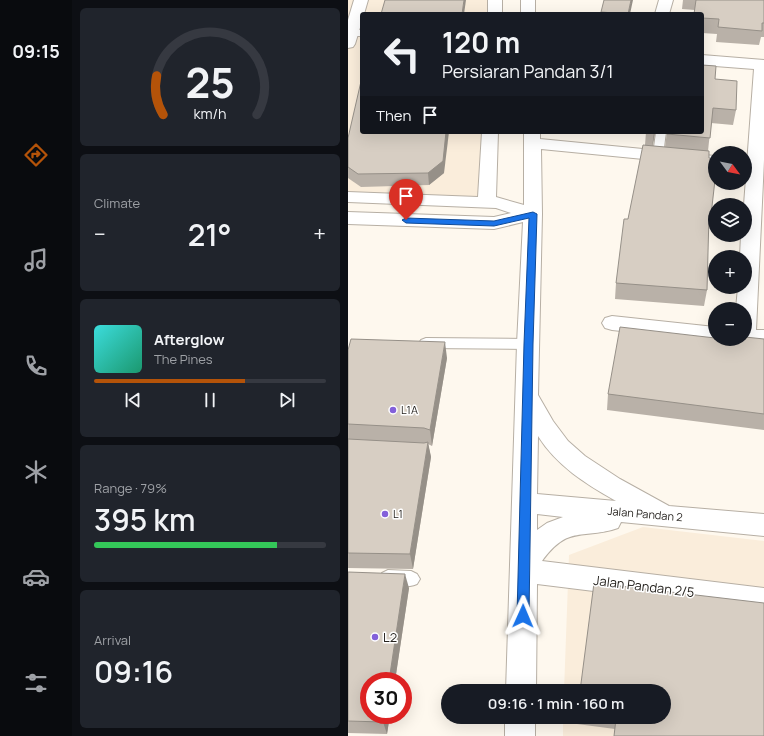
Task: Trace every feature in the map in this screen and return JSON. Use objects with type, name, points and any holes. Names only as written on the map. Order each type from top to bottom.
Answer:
[{"type":"street","points":[[352,35],[362,0]]},
{"type":"street","points":[[495,0],[495,12]]},
{"type":"street","points":[[528,0],[528,12]]},
{"type":"street","points":[[663,12],[666,0]]},
{"type":"street","points":[[704,60],[763,65],[755,165],[747,302]]},
{"type":"street","points":[[487,202],[490,134]]},
{"type":"street","points":[[521,684],[528,344],[533,214],[532,137],[658,155],[708,160]]},
{"type":"street","points":[[348,197],[487,202],[533,214]]},
{"type":"street","points":[[348,218],[494,223],[533,214]]},
{"type":"street","points":[[612,323],[708,333]]},
{"type":"street","points":[[752,338],[764,338]]},
{"type":"street","points":[[528,396],[548,432],[566,453],[591,472],[665,516]]},
{"type":"street","name":"Jalan Pandan 2","points":[[526,503],[764,525]]},
{"type":"street","points":[[524,568],[548,536],[569,526],[589,521],[665,516]]},
{"type":"street","name":"Jalan Pandan 2/5","points":[[524,568],[764,600]]},
{"type":"street","points":[[520,724],[520,736]]},
{"type":"lane","points":[[658,155],[661,134]]},
{"type":"lane","points":[[416,343],[528,344]]},
{"type":"lane","points":[[372,578],[411,579]]},
{"type":"shaded area","points":[[348,0],[489,0],[489,12],[360,12],[360,134],[482,134],[479,197],[348,193]]},
{"type":"shaded area","points":[[643,527],[764,541],[764,736],[563,736],[563,724],[671,724],[671,684],[564,684],[569,555]]},
{"type":"building","points":[[385,0],[464,0],[462,12],[382,12]]},
{"type":"building","points":[[604,0],[631,0],[628,12],[601,12]]},
{"type":"building","points":[[696,0],[764,0],[764,23],[762,23],[762,31],[718,27],[719,19],[704,18],[704,12],[694,12]]},
{"type":"building","points":[[704,65],[716,66],[715,79],[737,81],[736,110],[713,108],[710,138],[667,134],[704,134]]},
{"type":"building","points":[[360,86],[360,134],[446,134],[443,161],[428,173],[358,174],[348,167],[348,138]]},
{"type":"building","points":[[643,145],[708,151],[708,190],[714,190],[713,198],[708,198],[707,290],[616,283],[624,219],[628,219]]},
{"type":"building","points":[[620,327],[708,337],[708,346],[752,346],[752,338],[764,339],[764,414],[608,394]]},
{"type":"building","name":"L1A","points":[[351,339],[445,342],[430,430],[424,428],[348,424],[348,350]]},
{"type":"building","name":"L1","points":[[348,439],[428,442],[410,554],[348,553]]},
{"type":"building","name":"L2","points":[[348,572],[405,574],[390,672],[360,672],[360,721],[348,721]]},
{"type":"building","points":[[594,583],[764,603],[764,736],[614,736],[615,724],[671,724],[671,684],[581,684]]},
{"type":"place","name":"L1A","points":[[393,410]]},
{"type":"place","name":"L1","points":[[385,514]]},
{"type":"place","name":"L2","points":[[375,637]]},
{"type":"route","points":[[406,220],[494,223],[533,214],[528,344],[528,412],[523,616]]}]
